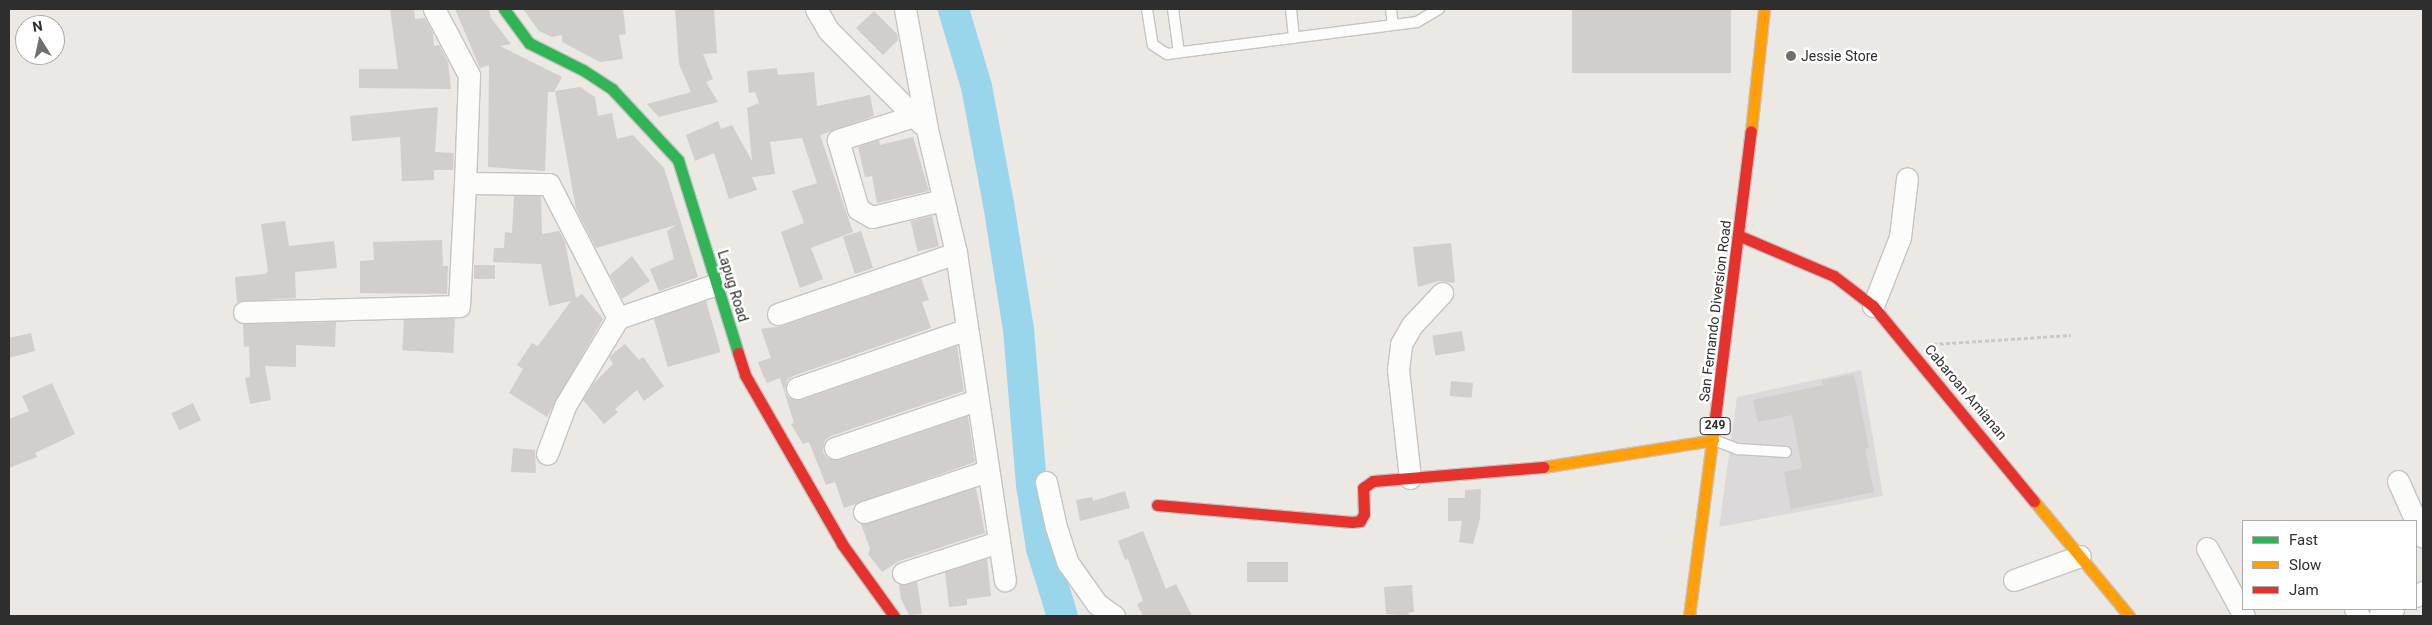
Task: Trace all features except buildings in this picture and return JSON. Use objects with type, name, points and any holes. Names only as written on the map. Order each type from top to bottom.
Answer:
[{"type":"main road","name":"Lapug Road","points":[[504,9],[529,43],[584,70],[612,89],[678,160],[745,375],[842,544],[894,616]]},
{"type":"main road","name":"San Fernando Diversion Road","points":[[1689,616],[1740,236],[1764,9]]},
{"type":"main road","name":"Cabaroan Amianan","points":[[1740,236],[1834,276],[1873,306],[1908,346],[2129,616]]},
{"type":"main road","points":[[1157,505],[1352,522],[1360,521],[1364,514],[1363,488],[1366,484],[1410,478],[1521,471],[1713,440]]},
{"type":"street","points":[[244,312],[459,306],[469,75],[434,9]]},
{"type":"street","points":[[816,9],[828,30],[920,123]]},
{"type":"street","points":[[905,9],[920,123],[943,200],[956,253],[987,471],[1005,580]]},
{"type":"street","points":[[920,123],[838,140],[858,209],[864,215],[872,217],[943,200]]},
{"type":"street","points":[[1873,306],[1900,237],[1907,178]]},
{"type":"street","points":[[465,183],[549,184],[618,318]]},
{"type":"street","points":[[778,314],[956,253]]},
{"type":"street","points":[[547,454],[565,406],[618,318],[717,284]]},
{"type":"street","points":[[1410,478],[1398,370],[1401,344],[1412,325],[1442,293]]},
{"type":"street","points":[[797,388],[967,329]]},
{"type":"street","points":[[835,448],[977,400]]},
{"type":"street","points":[[864,512],[987,471]]},
{"type":"street","points":[[2398,480],[2416,520]]},
{"type":"street","points":[[1046,482],[1068,563],[1097,604],[1114,616]]},
{"type":"street","points":[[2417,523],[2423,537]]},
{"type":"street","points":[[904,573],[998,542]]},
{"type":"street","points":[[2207,548],[2244,616]]},
{"type":"street","points":[[2014,580],[2080,556]]},
{"type":"street","points":[[2379,616],[2391,610]]},
{"type":"lane","points":[[1147,9],[1153,45],[1167,54],[1417,22],[1439,9]]},
{"type":"lane","points":[[1173,9],[1179,53]]},
{"type":"lane","points":[[1291,9],[1294,38]]},
{"type":"lane","points":[[1391,9],[1393,25]]},
{"type":"lane","points":[[1713,440],[1738,449],[1786,452]]},
{"type":"path","points":[[1908,346],[2071,335]]},
{"type":"shaded area","points":[[1861,370],[1883,496],[1719,527],[1737,397]]},
{"type":"waterway","points":[[953,9],[976,86],[998,203],[1018,329],[1031,484],[1041,548],[1062,616]]},
{"type":"traffic: fast","points":[[504,9],[529,43],[583,70],[612,89],[678,160],[738,353]]},
{"type":"traffic: slow","points":[[1751,131],[1764,9]]},
{"type":"traffic: slow","points":[[1689,616],[1714,426]]},
{"type":"traffic: slow","points":[[1543,467],[1713,440]]},
{"type":"traffic: slow","points":[[2034,501],[2129,616]]},
{"type":"traffic: jam","points":[[1714,426],[1751,131]]},
{"type":"traffic: jam","points":[[1740,236],[1834,276],[1873,306],[2034,501]]},
{"type":"traffic: jam","points":[[738,353],[745,375],[842,544],[894,616]]},
{"type":"traffic: jam","points":[[1157,505],[1352,522],[1360,521],[1364,514],[1363,488],[1373,481],[1543,467]]},
{"type":"place","name":"Jessie Store","points":[[1791,56]]}]
